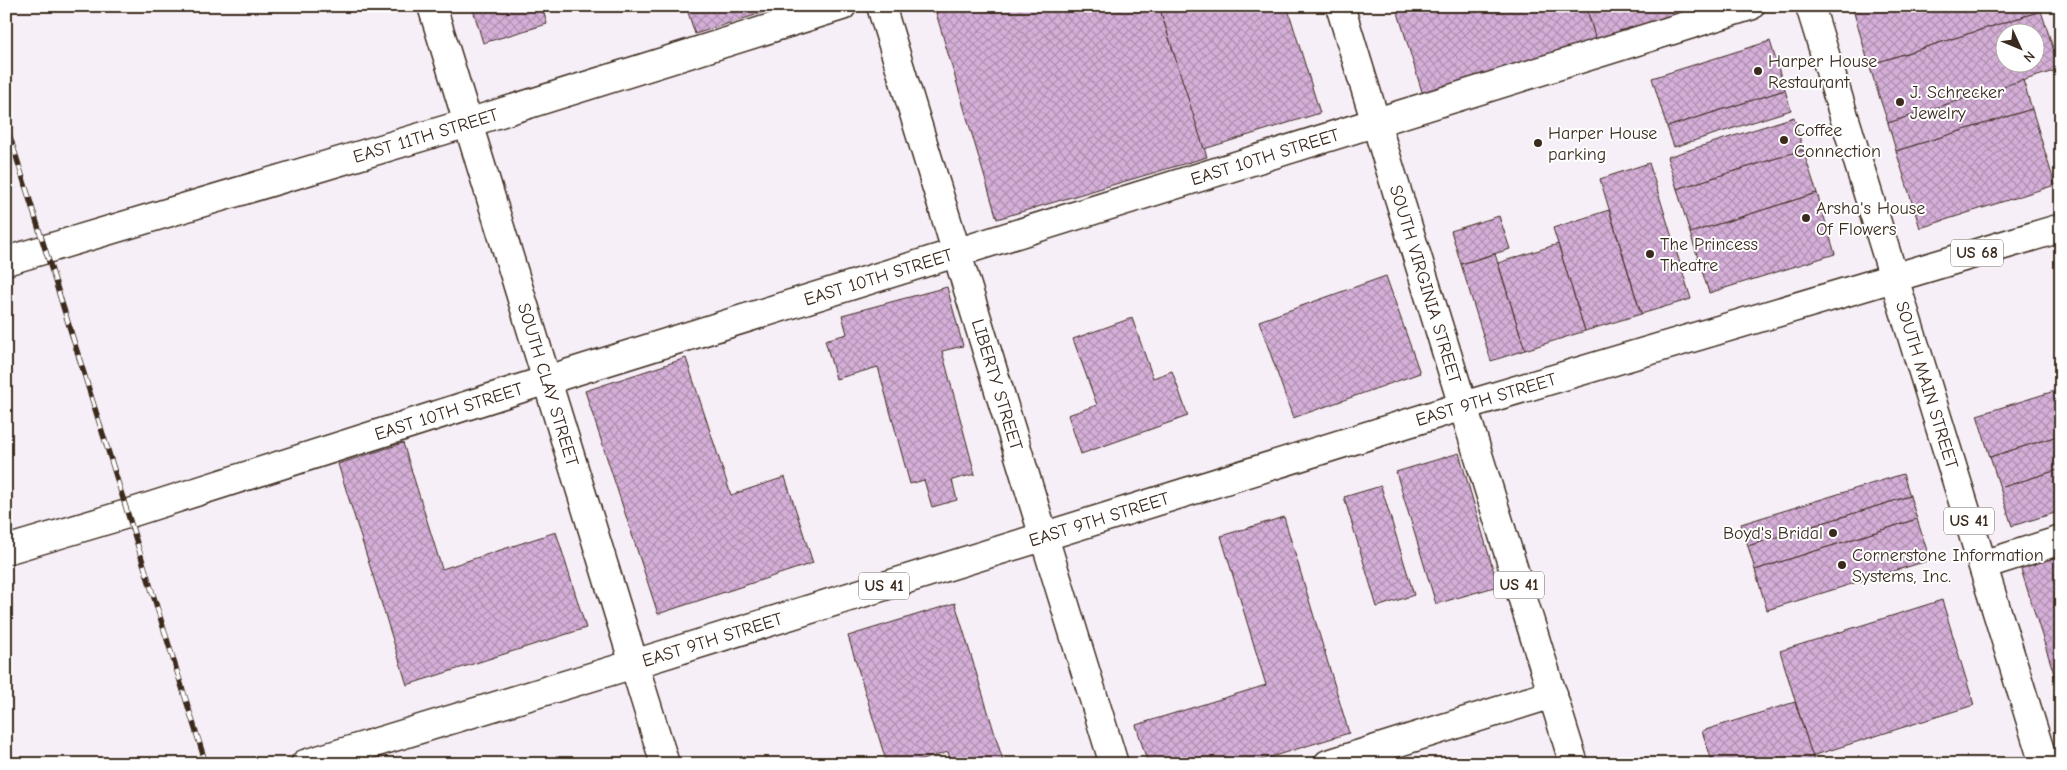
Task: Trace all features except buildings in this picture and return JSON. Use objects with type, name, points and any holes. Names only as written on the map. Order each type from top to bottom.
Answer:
[{"type":"street","name":"SOUTH CLAY STREET","points":[[432,6],[665,764]]},
{"type":"street","name":"EAST 11TH STREET","points":[[6,261],[468,123],[842,6]]},
{"type":"street","name":"LIBERTY STREET","points":[[881,6],[1114,764]]},
{"type":"street","name":"SOUTH VIRGINIA STREET","points":[[1340,6],[1574,764]]},
{"type":"street","name":"EAST 10TH STREET","points":[[6,550],[127,514],[547,380],[1750,6]]},
{"type":"street","name":"SOUTH MAIN STREET","points":[[1810,6],[2044,764]]},
{"type":"street","name":"US 68","points":[[1894,278],[2061,228]]},
{"type":"street","name":"EAST 9TH STREET","points":[[305,764],[634,664],[1463,406],[1894,278]]},
{"type":"street","points":[[1983,565],[2061,540]]},
{"type":"street","points":[[1328,764],[1553,694]]},
{"type":"railway","points":[[6,124],[206,764]]},
{"type":"place","name":"Harper House Restaurant","points":[[1758,71]]},
{"type":"place","name":"J. Schrecker Jewelry","points":[[1900,102]]},
{"type":"place","name":"Coffee Connection","points":[[1784,140]]},
{"type":"place","name":"Harper House parking","points":[[1538,143]]},
{"type":"place","name":"Arsha's House Of Flowers","points":[[1806,218]]},
{"type":"place","name":"The Princess Theatre","points":[[1650,254]]},
{"type":"place","name":"Boyd's Bridal","points":[[1833,533]]},
{"type":"place","name":"Cornerstone Information Systems, Inc.","points":[[1842,565]]}]
